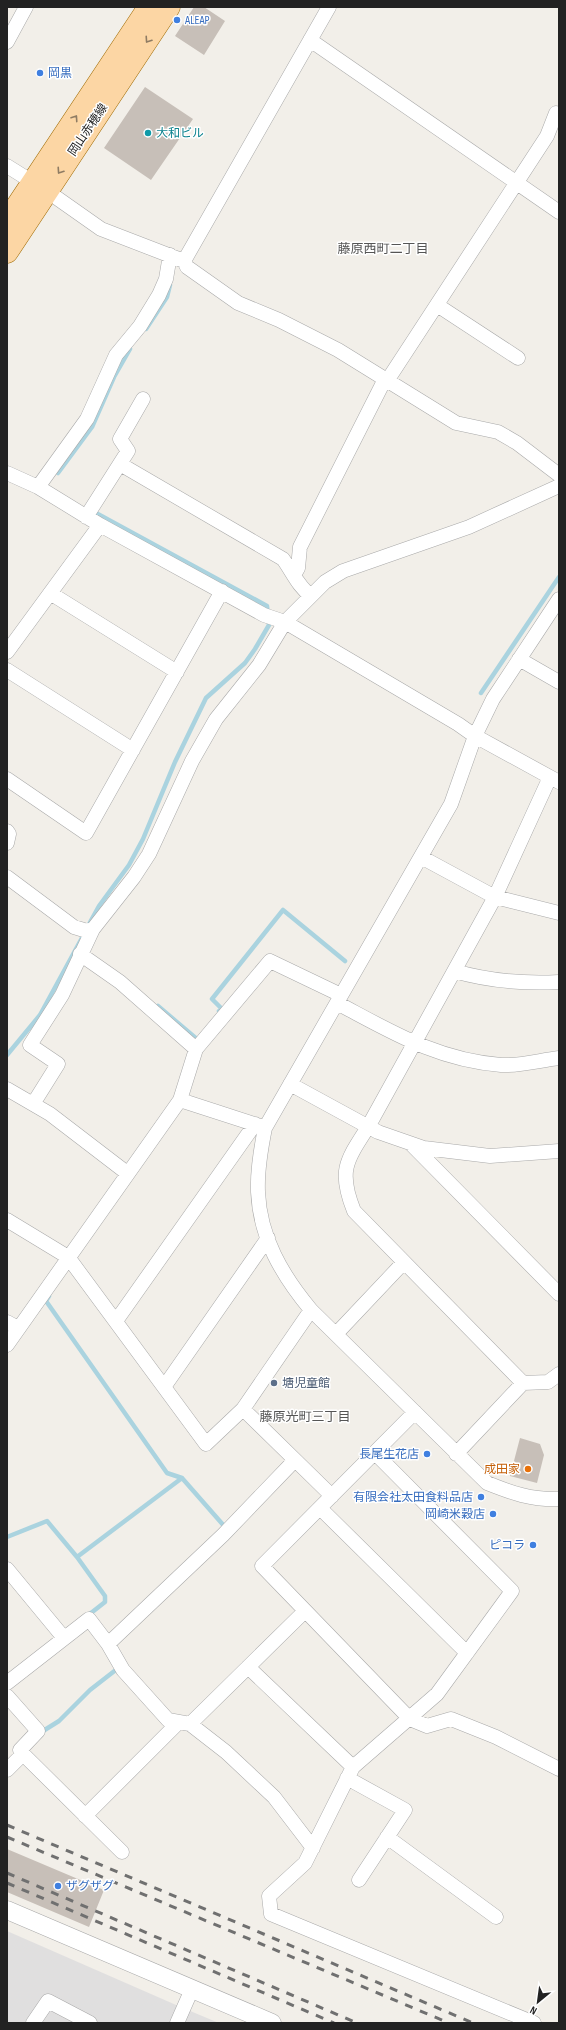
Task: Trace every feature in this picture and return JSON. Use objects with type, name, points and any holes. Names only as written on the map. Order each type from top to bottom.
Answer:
[{"type":"main road","name":"岡山赤穂線","points":[[7,252],[40,186],[149,7]]},
{"type":"main road","name":"岡山赤穂線","points":[[7,221],[40,186],[169,7]]},
{"type":"street","points":[[7,42],[25,7]]},
{"type":"street","points":[[184,261],[329,7]]},
{"type":"street","points":[[310,40],[559,212]]},
{"type":"street","points":[[294,575],[298,568],[300,547],[386,380],[437,305],[547,136],[556,113],[559,115]]},
{"type":"street","points":[[7,166],[40,186],[101,229],[184,261],[187,267],[238,303],[279,320],[338,350],[456,424],[498,432],[517,443],[559,475]]},
{"type":"street","points":[[38,487],[87,419],[116,355],[140,326],[159,295],[166,279],[170,255]]},
{"type":"street","points":[[437,305],[518,358]]},
{"type":"street","points":[[86,516],[128,451],[120,438],[143,399]]},
{"type":"street","points":[[120,464],[283,559],[294,575],[300,588],[311,596]]},
{"type":"street","points":[[7,473],[38,487],[100,525],[275,619],[458,724],[475,736],[554,779],[495,897],[368,1127],[351,1153],[346,1170],[346,1189],[354,1211],[523,1383]]},
{"type":"street","points":[[33,1104],[58,1064],[30,1045],[62,995],[82,951],[86,930],[134,877],[149,854],[192,761],[216,719],[259,665],[275,619],[311,596],[325,582],[343,571],[469,527],[559,486]]},
{"type":"street","points":[[7,652],[100,525]]},
{"type":"street","points":[[7,779],[86,833],[222,591]]},
{"type":"street","points":[[50,593],[177,672]]},
{"type":"street","points":[[116,1321],[290,1084],[451,804],[475,736],[493,699],[559,599]]},
{"type":"street","points":[[519,659],[559,682]]},
{"type":"street","points":[[7,670],[133,750]]},
{"type":"street","points":[[7,830],[9,834],[7,843]]},
{"type":"street","points":[[421,857],[495,897],[559,914]]},
{"type":"street","points":[[7,877],[86,930]]},
{"type":"street","points":[[82,951],[120,982],[196,1049]]},
{"type":"street","points":[[7,1345],[12,1325],[68,1257],[180,1100],[196,1049],[270,962],[339,999],[414,1044],[453,1058],[503,1065],[559,1058]]},
{"type":"street","points":[[454,971],[479,978],[503,981],[538,983],[559,982]]},
{"type":"street","points":[[290,1084],[378,1132],[424,1148],[490,1156],[559,1151]]},
{"type":"street","points":[[7,1089],[50,1114],[127,1173]]},
{"type":"street","points":[[180,1100],[260,1126]]},
{"type":"street","points":[[260,1126],[261,1153],[258,1192],[273,1255],[290,1284],[311,1310],[487,1483],[518,1495],[540,1500],[559,1499]]},
{"type":"street","points":[[410,1143],[559,1294]]},
{"type":"street","points":[[7,1220],[68,1257],[206,1444],[243,1409],[311,1310]]},
{"type":"street","points":[[164,1387],[268,1238]]},
{"type":"street","points":[[336,1334],[404,1262]]},
{"type":"street","points":[[456,1454],[523,1383],[548,1382],[559,1374]]},
{"type":"street","points":[[243,1409],[332,1496]]},
{"type":"street","points":[[415,1412],[262,1566],[410,1719],[427,1726],[452,1719],[496,1738],[559,1769]]},
{"type":"street","points":[[375,1453],[512,1591],[437,1694],[350,1772],[305,1863],[269,1896],[271,1914],[534,2023]]},
{"type":"street","points":[[108,1644],[223,1535],[295,1460]]},
{"type":"street","points":[[320,1508],[467,1653]]},
{"type":"street","points":[[7,1569],[64,1638]]},
{"type":"street","points":[[85,1816],[184,1723],[248,1667],[305,1610]]},
{"type":"street","points":[[7,1683],[89,1619],[108,1644],[123,1670],[168,1720],[184,1723],[226,1752],[274,1797],[313,1848]]},
{"type":"street","points":[[248,1667],[350,1772],[405,1810],[359,1880]]},
{"type":"street","points":[[7,1696],[38,1732],[20,1750],[122,1852]]},
{"type":"street","points":[[7,1770],[23,1754]]},
{"type":"street","points":[[387,1837],[496,1917]]},
{"type":"street","points":[[7,1910],[272,2023]]},
{"type":"street","points":[[177,2023],[192,1989]]},
{"type":"street","points":[[33,2023],[48,2001],[90,2023]]},
{"type":"shaded area","points":[[7,1931],[183,2008],[219,2023],[7,2023]]},
{"type":"building","points":[[194,7],[204,7],[225,21],[204,55],[175,36]]},
{"type":"building","name":"大和ビル","points":[[145,87],[193,119],[151,180],[104,148]]},
{"type":"building","points":[[520,1438],[540,1444],[544,1455],[537,1483],[510,1476]]},
{"type":"building","points":[[7,1849],[104,1890],[89,1927],[7,1892]]},
{"type":"waterway","points":[[146,329],[167,297],[170,285]]},
{"type":"waterway","points":[[58,473],[92,427],[114,377],[130,349]]},
{"type":"waterway","points":[[88,926],[99,906],[129,865],[143,839],[175,762],[206,698],[245,663],[269,625],[267,606],[96,513]]},
{"type":"waterway","points":[[481,693],[559,577]]},
{"type":"waterway","points":[[219,1011],[222,1009],[212,999],[283,910],[345,961]]},
{"type":"waterway","points":[[7,1055],[40,1015],[83,936]]},
{"type":"waterway","points":[[158,1006],[198,1040],[197,1042]]},
{"type":"waterway","points":[[49,1296],[46,1301],[167,1473],[182,1478]]},
{"type":"waterway","points":[[7,1537],[47,1521],[77,1557],[182,1478],[225,1527]]},
{"type":"waterway","points":[[77,1557],[105,1596],[105,1602],[91,1613],[93,1617]]},
{"type":"waterway","points":[[43,1731],[59,1721],[90,1690],[117,1669]]},
{"type":"railway","points":[[7,1825],[473,2023]]},
{"type":"railway","points":[[7,1837],[449,2023]]},
{"type":"railway","points":[[7,1873],[357,2023]]},
{"type":"railway","points":[[7,1883],[334,2023]]},
{"type":"place","name":"ALEAP","points":[[177,20]]},
{"type":"place","name":"岡黒","points":[[40,73]]},
{"type":"place","name":"大和ビル","points":[[148,133]]},
{"type":"place","name":"塘児童館","points":[[274,1383]]},
{"type":"place","name":"長尾生花店","points":[[427,1454]]},
{"type":"place","name":"成田家","points":[[528,1469]]},
{"type":"place","name":"有限会社太田食料品店","points":[[481,1497]]},
{"type":"place","name":"岡崎米穀店","points":[[493,1514]]},
{"type":"place","name":"ピコラ","points":[[533,1545]]},
{"type":"place","name":"ザグザグ","points":[[58,1886]]},
{"type":"district","name":"藤原西町二丁目","points":[[383,249]]},
{"type":"district","name":"藤原光町三丁目","points":[[305,1417]]}]
